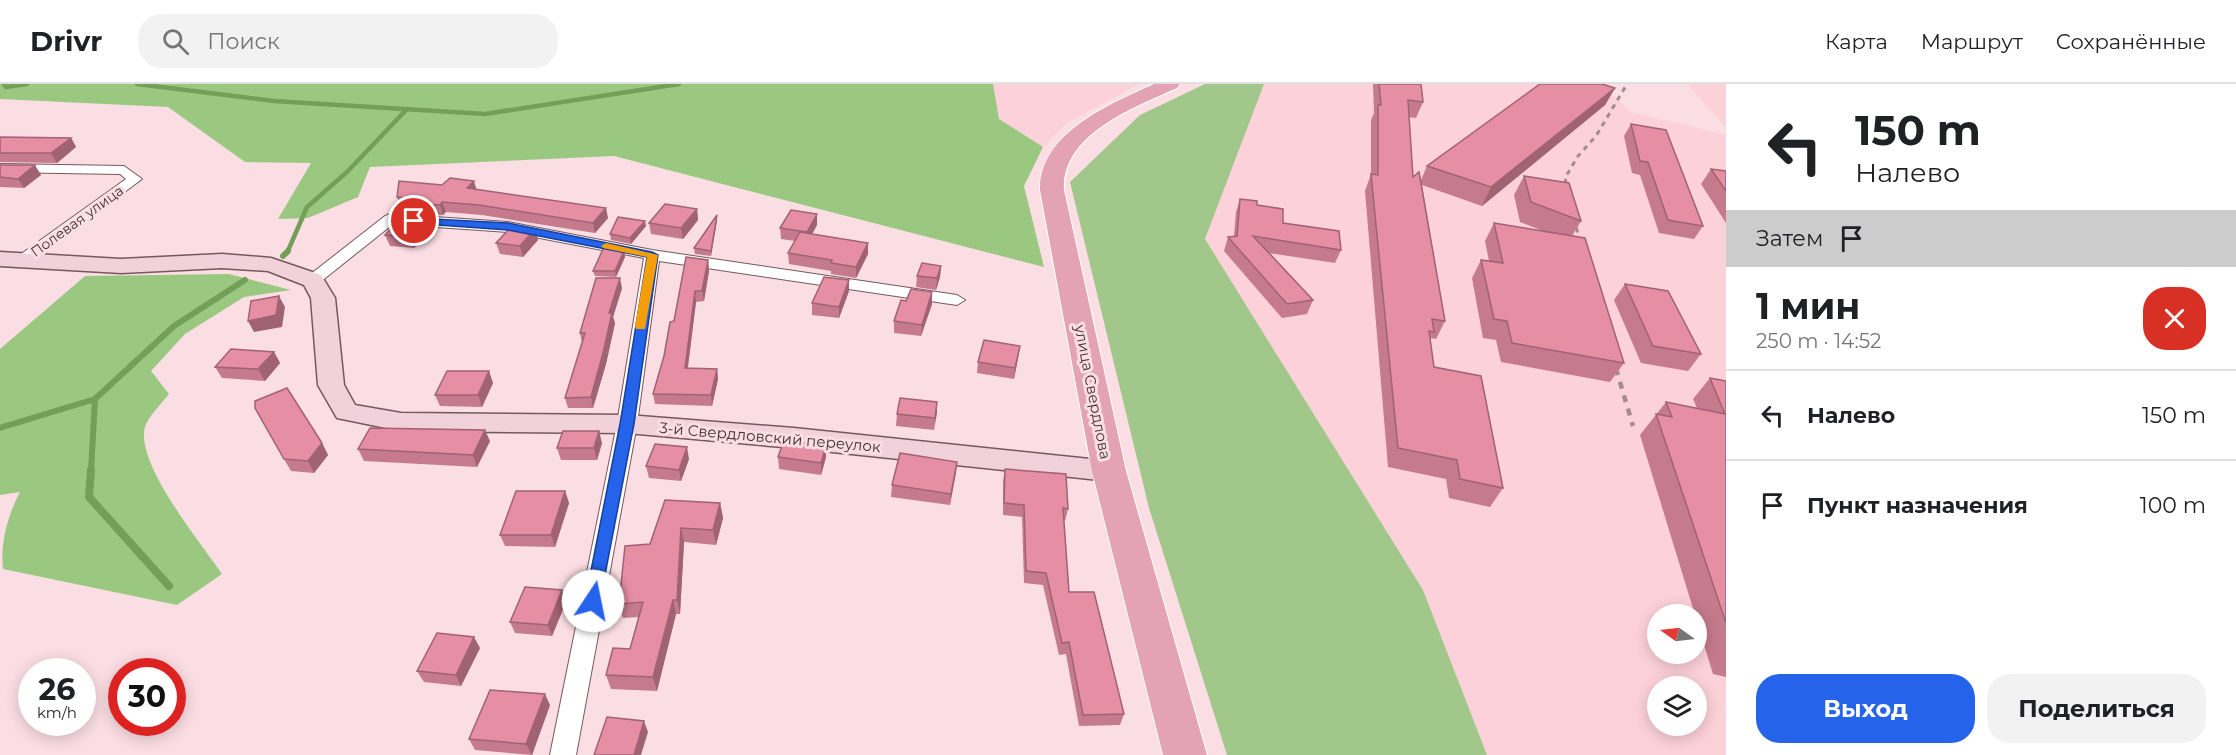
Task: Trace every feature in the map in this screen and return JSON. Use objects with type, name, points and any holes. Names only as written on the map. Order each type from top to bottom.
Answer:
[{"type":"main road","name":"улица Свердлова","points":[[1170,84],[1102,119],[1066,150],[1053,175],[1056,216],[1109,471],[1185,755]]},
{"type":"main road","points":[[11,259],[120,266],[222,261],[271,265],[313,280]]},
{"type":"main road","name":"3-й Свердловский переулок","points":[[313,280],[323,298],[331,385],[346,412],[400,422],[627,424],[794,438],[1109,471]]},
{"type":"street","name":"Полевая улица","points":[[0,168],[124,170],[135,179],[11,259]]},
{"type":"street","points":[[313,280],[390,219],[508,227],[652,255],[957,300]]},
{"type":"street","points":[[563,755],[627,424],[652,255]]},
{"type":"shaded area","points":[[993,84],[1139,84],[1065,124],[1043,147],[999,119]]},
{"type":"shaded area","points":[[1264,84],[1609,84],[1608,91],[1631,112],[1726,135],[1726,755],[1487,755],[1423,590],[1205,239]]},
{"type":"shaded area","points":[[1688,84],[1726,84],[1726,128]]},
{"type":"green space","points":[[0,84],[993,84],[999,119],[1043,147],[1024,186],[1044,267],[614,156],[370,167],[358,197],[308,218],[278,219],[311,163],[245,162],[168,107],[0,99]]},
{"type":"green space","points":[[1205,84],[1264,84],[1205,239],[1423,590],[1487,755],[1227,755],[1149,508],[1070,182],[1140,115]]},
{"type":"green space","points":[[229,274],[291,290],[244,297],[185,334],[151,371],[169,394],[146,424],[144,439],[158,479],[185,523],[222,574],[177,605],[3,569],[6,529],[20,492],[0,495],[0,349],[85,276]]},
{"type":"building","points":[[1379,84],[1421,84],[1423,102],[1408,100],[1413,177],[1419,172],[1445,321],[1432,319],[1434,332],[1429,331],[1434,367],[1481,376],[1503,488],[1460,479],[1457,460],[1398,448],[1371,174],[1378,175],[1378,105],[1381,105]]},
{"type":"building","points":[[1540,84],[1602,84],[1615,88],[1491,187],[1427,166]]},
{"type":"building","points":[[1631,124],[1666,130],[1703,226],[1668,220],[1648,162],[1640,161]]},
{"type":"building","points":[[0,137],[71,138],[51,153],[0,153]]},
{"type":"building","points":[[0,165],[35,165],[18,179],[0,177]]},
{"type":"building","points":[[1711,169],[1726,171],[1726,191]]},
{"type":"building","points":[[1524,176],[1569,183],[1581,221],[1531,202]]},
{"type":"building","points":[[450,178],[474,181],[467,188],[606,208],[593,223],[479,205],[442,202],[440,205],[415,204],[419,199],[397,197],[399,181],[442,185]]},
{"type":"building","points":[[1240,199],[1257,201],[1257,205],[1283,209],[1283,223],[1339,231],[1341,250],[1253,236],[1313,300],[1287,304],[1228,237],[1237,236]]},
{"type":"building","points":[[665,204],[697,209],[681,228],[649,223]]},
{"type":"building","points":[[791,210],[817,214],[807,232],[780,228]]},
{"type":"building","points":[[717,215],[711,251],[694,248]]},
{"type":"building","points":[[402,216],[427,218],[410,237],[385,235]]},
{"type":"building","points":[[618,217],[645,221],[630,238],[610,234]]},
{"type":"building","points":[[1494,223],[1585,238],[1624,363],[1512,343],[1507,321],[1494,319],[1481,260],[1503,263]]},
{"type":"building","points":[[513,225],[535,229],[520,246],[496,243]]},
{"type":"building","points":[[800,232],[868,243],[856,267],[831,263],[832,260],[788,253]]},
{"type":"building","points":[[604,247],[624,251],[615,271],[593,271]]},
{"type":"building","points":[[686,257],[708,260],[702,291],[695,291],[685,368],[717,369],[711,395],[653,394],[664,356],[670,322],[674,321]]},
{"type":"building","points":[[922,263],[941,266],[937,278],[917,276]]},
{"type":"building","points":[[824,277],[849,280],[839,307],[812,303]]},
{"type":"building","points":[[596,278],[620,278],[609,313],[612,313],[603,353],[591,397],[565,398],[585,333],[580,333]]},
{"type":"building","points":[[1625,284],[1668,291],[1701,354],[1653,346]]},
{"type":"building","points":[[911,289],[932,292],[922,325],[894,321],[901,300],[906,301]]},
{"type":"building","points":[[279,296],[276,315],[248,321],[251,301]]},
{"type":"building","points":[[984,340],[1020,346],[1015,368],[978,362]]},
{"type":"building","points":[[231,349],[274,352],[258,369],[215,367]]},
{"type":"building","points":[[447,371],[489,371],[478,395],[435,395]]},
{"type":"building","points":[[1710,378],[1726,381],[1726,623],[1656,414],[1672,417],[1666,402],[1725,414]]},
{"type":"building","points":[[287,388],[322,443],[308,461],[284,459],[255,408],[255,401]]},
{"type":"building","points":[[900,398],[937,402],[935,418],[897,414]]},
{"type":"building","points":[[370,428],[485,430],[473,455],[358,449]]},
{"type":"building","points":[[563,431],[599,431],[594,448],[557,448]]},
{"type":"building","points":[[784,440],[826,446],[821,463],[778,457]]},
{"type":"building","points":[[655,444],[687,447],[679,470],[646,466]]},
{"type":"building","points":[[900,453],[957,462],[951,494],[892,485]]},
{"type":"building","points":[[1005,469],[1066,474],[1068,509],[1063,508],[1069,592],[1094,592],[1124,714],[1083,715],[1069,642],[1062,643],[1046,573],[1026,571],[1024,505],[1004,503]]},
{"type":"building","points":[[516,491],[565,491],[551,535],[500,535]]},
{"type":"building","points":[[665,500],[720,503],[713,530],[681,528],[677,600],[673,600],[653,677],[606,675],[613,648],[630,649],[643,602],[619,604],[625,546],[650,544]]},
{"type":"building","points":[[525,587],[562,590],[548,625],[510,622]]},
{"type":"building","points":[[437,633],[474,637],[456,675],[417,671]]},
{"type":"building","points":[[490,690],[545,694],[526,744],[469,739]]},
{"type":"building","points":[[607,717],[644,721],[634,755],[594,755]]},
{"type":"waterway","points":[[4,84],[6,87],[27,84]]},
{"type":"waterway","points":[[137,84],[274,101],[407,109]]},
{"type":"waterway","points":[[407,109],[485,114],[679,84]]},
{"type":"waterway","points":[[288,251],[307,207],[347,172],[407,109]]},
{"type":"waterway","points":[[283,256],[288,251]]},
{"type":"waterway","points":[[95,399],[174,326],[245,280]]},
{"type":"waterway","points":[[0,428],[95,399]]},
{"type":"waterway","points":[[91,471],[95,399]]},
{"type":"waterway","points":[[91,470],[89,497],[169,586]]},
{"type":"railway","points":[[1582,252],[1565,178],[1578,156],[1596,136],[1627,84]]},
{"type":"railway","points":[[1612,355],[1633,426]]},
{"type":"slow traffic","points":[[606,246],[652,255],[641,326]]},
{"type":"route","points":[[414,221],[508,227],[652,255],[627,424],[593,601]]}]
